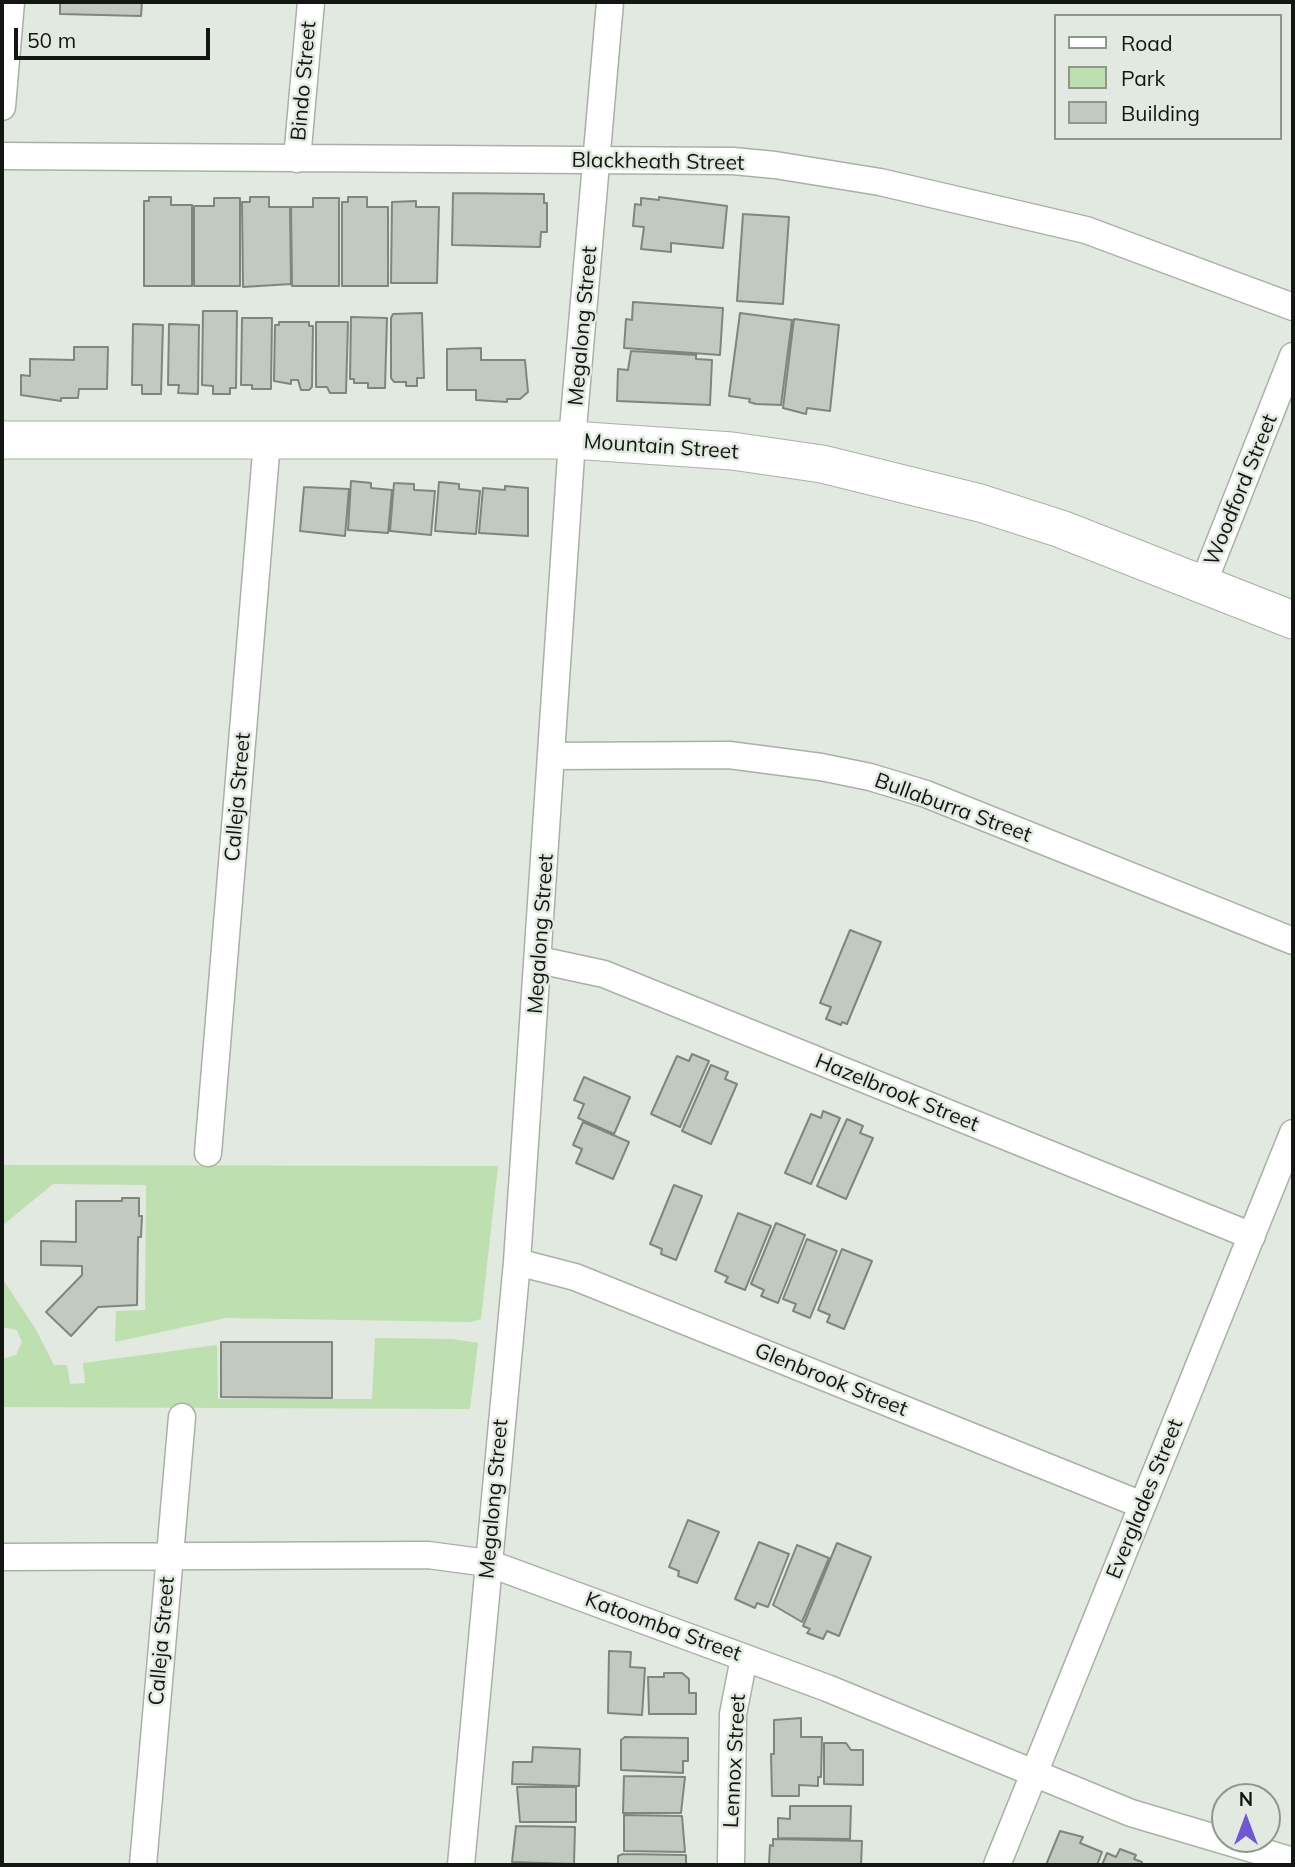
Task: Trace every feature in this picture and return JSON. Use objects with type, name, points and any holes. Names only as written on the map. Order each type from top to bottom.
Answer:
[{"type":"street","points":[[2,107],[11,2]]},
{"type":"street","name":"Bindo Street","points":[[297,159],[311,2]]},
{"type":"street","name":"Megalong Street","points":[[461,1865],[517,1262],[553,756],[572,440],[610,2]]},
{"type":"street","name":"Blackheath Street","points":[[2,156],[733,161],[775,164],[893,185],[1086,230],[1293,307]]},
{"type":"street","name":"Woodford Street","points":[[1203,584],[1293,356]]},
{"type":"street","name":"Mountain Street","points":[[2,440],[572,440],[732,450],[822,464],[900,482],[1061,529],[1293,620]]},
{"type":"street","name":"Calleja Street","points":[[208,1153],[267,440]]},
{"type":"street","name":"Bullaburra Street","points":[[553,756],[729,755],[821,766],[870,777],[926,794],[1293,941]]},
{"type":"street","name":"Hazelbrook Street","points":[[539,960],[604,974],[1252,1236]]},
{"type":"street","name":"Everglades Street","points":[[997,1865],[1293,1133]]},
{"type":"street","name":"Glenbrook Street","points":[[517,1262],[575,1276],[1142,1505]]},
{"type":"street","name":"Calleja Street","points":[[143,1865],[182,1417]]},
{"type":"street","name":"Katoomba Street","points":[[2,1557],[428,1555],[488,1563],[744,1658],[1167,1825],[1293,1861]]},
{"type":"street","name":"Lennox Street","points":[[731,1865],[733,1714],[744,1658]]},
{"type":"green space","points":[[2,1165],[498,1166],[481,1319],[470,1322],[226,1318],[115,1342],[116,1311],[145,1310],[146,1185],[53,1184],[2,1226]]},
{"type":"green space","points":[[2,1278],[35,1328],[54,1365],[67,1365],[70,1384],[85,1383],[83,1363],[217,1345],[218,1399],[372,1399],[375,1338],[452,1339],[478,1343],[470,1409],[2,1407],[2,1359],[16,1355],[22,1342],[17,1330],[2,1327]]},
{"type":"building","points":[[60,2],[142,2],[141,16],[60,14]]},
{"type":"building","points":[[453,193],[544,194],[544,203],[547,203],[547,232],[541,232],[540,247],[452,245]]},
{"type":"building","points":[[149,197],[171,197],[171,205],[192,205],[192,286],[144,286],[144,201],[149,201]]},
{"type":"building","points":[[250,197],[269,197],[269,207],[290,207],[291,284],[243,287],[242,202],[250,202]]},
{"type":"building","points":[[348,197],[367,197],[367,207],[388,207],[388,286],[342,286],[342,202],[348,202]]},
{"type":"building","points":[[659,197],[727,206],[723,248],[671,243],[671,252],[641,249],[644,227],[633,226],[635,204],[641,205],[641,198],[659,200]]},
{"type":"building","points":[[214,198],[240,198],[240,286],[194,286],[194,206],[214,206]]},
{"type":"building","points":[[313,198],[339,198],[339,286],[292,286],[291,207],[313,207]]},
{"type":"building","points":[[416,201],[416,207],[439,207],[437,283],[391,283],[392,202]]},
{"type":"building","points":[[743,214],[789,217],[783,304],[737,301]]},
{"type":"building","points":[[633,302],[723,308],[720,355],[624,348],[626,319],[632,320]]},
{"type":"building","points":[[203,311],[237,311],[236,388],[230,388],[230,394],[213,394],[213,386],[202,385]]},
{"type":"building","points":[[422,313],[424,378],[417,378],[417,386],[406,386],[406,382],[394,382],[391,378],[391,318],[393,314]]},
{"type":"building","points":[[740,313],[792,320],[781,405],[756,404],[749,402],[750,399],[729,396]]},
{"type":"building","points":[[351,317],[387,318],[385,388],[368,388],[368,383],[354,383],[354,379],[350,379]]},
{"type":"building","points":[[242,318],[272,318],[271,389],[252,389],[252,385],[241,385]]},
{"type":"building","points":[[794,319],[839,325],[830,411],[807,408],[806,414],[783,408]]},
{"type":"building","points":[[279,322],[309,322],[309,326],[313,326],[312,387],[309,390],[301,390],[298,380],[291,380],[291,384],[274,381],[275,325],[279,325]]},
{"type":"building","points":[[316,322],[348,322],[346,393],[330,393],[327,387],[316,387]]},
{"type":"building","points":[[133,324],[163,325],[161,394],[142,394],[142,385],[132,385]]},
{"type":"building","points":[[169,324],[199,325],[198,394],[178,393],[179,385],[168,385]]},
{"type":"building","points":[[74,347],[108,347],[107,389],[79,389],[78,398],[61,398],[61,401],[21,395],[21,375],[30,376],[30,359],[74,360]]},
{"type":"building","points":[[481,348],[481,360],[525,360],[528,392],[520,399],[507,399],[507,402],[476,400],[476,390],[447,390],[447,349]]},
{"type":"building","points":[[631,351],[696,355],[696,359],[712,360],[710,405],[617,401],[618,369],[628,370]]},
{"type":"building","points":[[351,481],[371,483],[371,488],[392,490],[388,533],[348,530]]},
{"type":"building","points":[[439,482],[459,484],[459,489],[480,491],[476,534],[435,531]]},
{"type":"building","points":[[394,483],[414,484],[414,490],[435,491],[431,535],[390,531]]},
{"type":"building","points":[[505,486],[528,488],[528,536],[479,533],[483,488],[505,490]]},
{"type":"building","points":[[304,487],[349,489],[345,536],[300,531]]},
{"type":"building","points":[[850,930],[881,942],[847,1024],[842,1022],[841,1025],[826,1019],[831,1007],[820,1003]]},
{"type":"building","points":[[692,1054],[709,1061],[680,1127],[651,1114],[677,1056],[689,1061]]},
{"type":"building","points":[[711,1065],[728,1072],[725,1079],[737,1084],[711,1144],[682,1131]]},
{"type":"building","points":[[584,1077],[630,1097],[614,1134],[578,1118],[584,1104],[574,1100]]},
{"type":"building","points":[[823,1111],[840,1118],[811,1184],[785,1173],[811,1114],[821,1118]]},
{"type":"building","points":[[847,1119],[863,1126],[860,1133],[873,1138],[846,1199],[817,1186]]},
{"type":"building","points":[[583,1122],[629,1142],[613,1179],[576,1163],[582,1149],[573,1145]]},
{"type":"building","points":[[674,1185],[702,1196],[676,1260],[661,1254],[662,1249],[650,1244]]},
{"type":"building","points":[[122,1198],[139,1198],[139,1216],[142,1216],[141,1237],[138,1237],[137,1305],[98,1307],[71,1336],[46,1312],[82,1275],[82,1266],[41,1265],[41,1241],[76,1242],[76,1201],[122,1201]]},
{"type":"building","points":[[738,1213],[771,1226],[745,1290],[725,1282],[728,1277],[715,1271]]},
{"type":"building","points":[[776,1223],[805,1235],[778,1303],[761,1296],[764,1290],[751,1284]]},
{"type":"building","points":[[807,1239],[837,1251],[810,1318],[793,1311],[796,1304],[783,1299]]},
{"type":"building","points":[[842,1249],[872,1261],[844,1329],[827,1322],[830,1315],[818,1310]]},
{"type":"building","points":[[221,1342],[332,1342],[332,1398],[221,1397]]},
{"type":"building","points":[[688,1520],[719,1532],[697,1583],[678,1576],[679,1571],[669,1567]]},
{"type":"building","points":[[759,1542],[789,1554],[768,1607],[757,1603],[755,1608],[735,1599]]},
{"type":"building","points":[[837,1543],[871,1557],[839,1636],[827,1631],[823,1639],[807,1633],[810,1629],[803,1626]]},
{"type":"building","points":[[797,1545],[829,1558],[802,1622],[773,1605]]},
{"type":"building","points":[[609,1651],[631,1652],[630,1667],[645,1668],[642,1715],[608,1713]]},
{"type":"building","points":[[664,1673],[682,1673],[689,1679],[689,1693],[696,1693],[696,1714],[649,1714],[648,1677],[664,1677]]},
{"type":"building","points":[[801,1718],[801,1737],[822,1737],[821,1777],[818,1777],[818,1786],[799,1785],[799,1796],[772,1796],[771,1754],[774,1754],[774,1720]]},
{"type":"building","points":[[625,1737],[688,1738],[688,1761],[683,1761],[683,1773],[621,1770],[621,1740]]},
{"type":"building","points":[[824,1743],[846,1743],[851,1750],[863,1750],[863,1785],[824,1784]]},
{"type":"building","points":[[533,1747],[580,1749],[579,1786],[512,1784],[513,1762],[532,1762]]},
{"type":"building","points":[[624,1776],[685,1777],[681,1813],[623,1813]]},
{"type":"building","points":[[517,1787],[576,1787],[576,1822],[520,1822]]},
{"type":"building","points":[[790,1806],[851,1806],[850,1839],[778,1838],[778,1818],[790,1819]]},
{"type":"building","points":[[624,1815],[682,1816],[685,1852],[624,1851]]},
{"type":"building","points":[[516,1826],[575,1827],[574,1864],[512,1862]]},
{"type":"building","points":[[1060,1831],[1083,1837],[1080,1843],[1102,1852],[1097,1865],[1046,1865]]},
{"type":"building","points":[[773,1839],[862,1841],[861,1865],[769,1864]]},
{"type":"building","points":[[1120,1849],[1136,1855],[1134,1859],[1142,1862],[1141,1865],[1102,1865],[1107,1853],[1116,1857]]},
{"type":"building","points":[[686,1855],[686,1865],[618,1865],[618,1856]]}]
